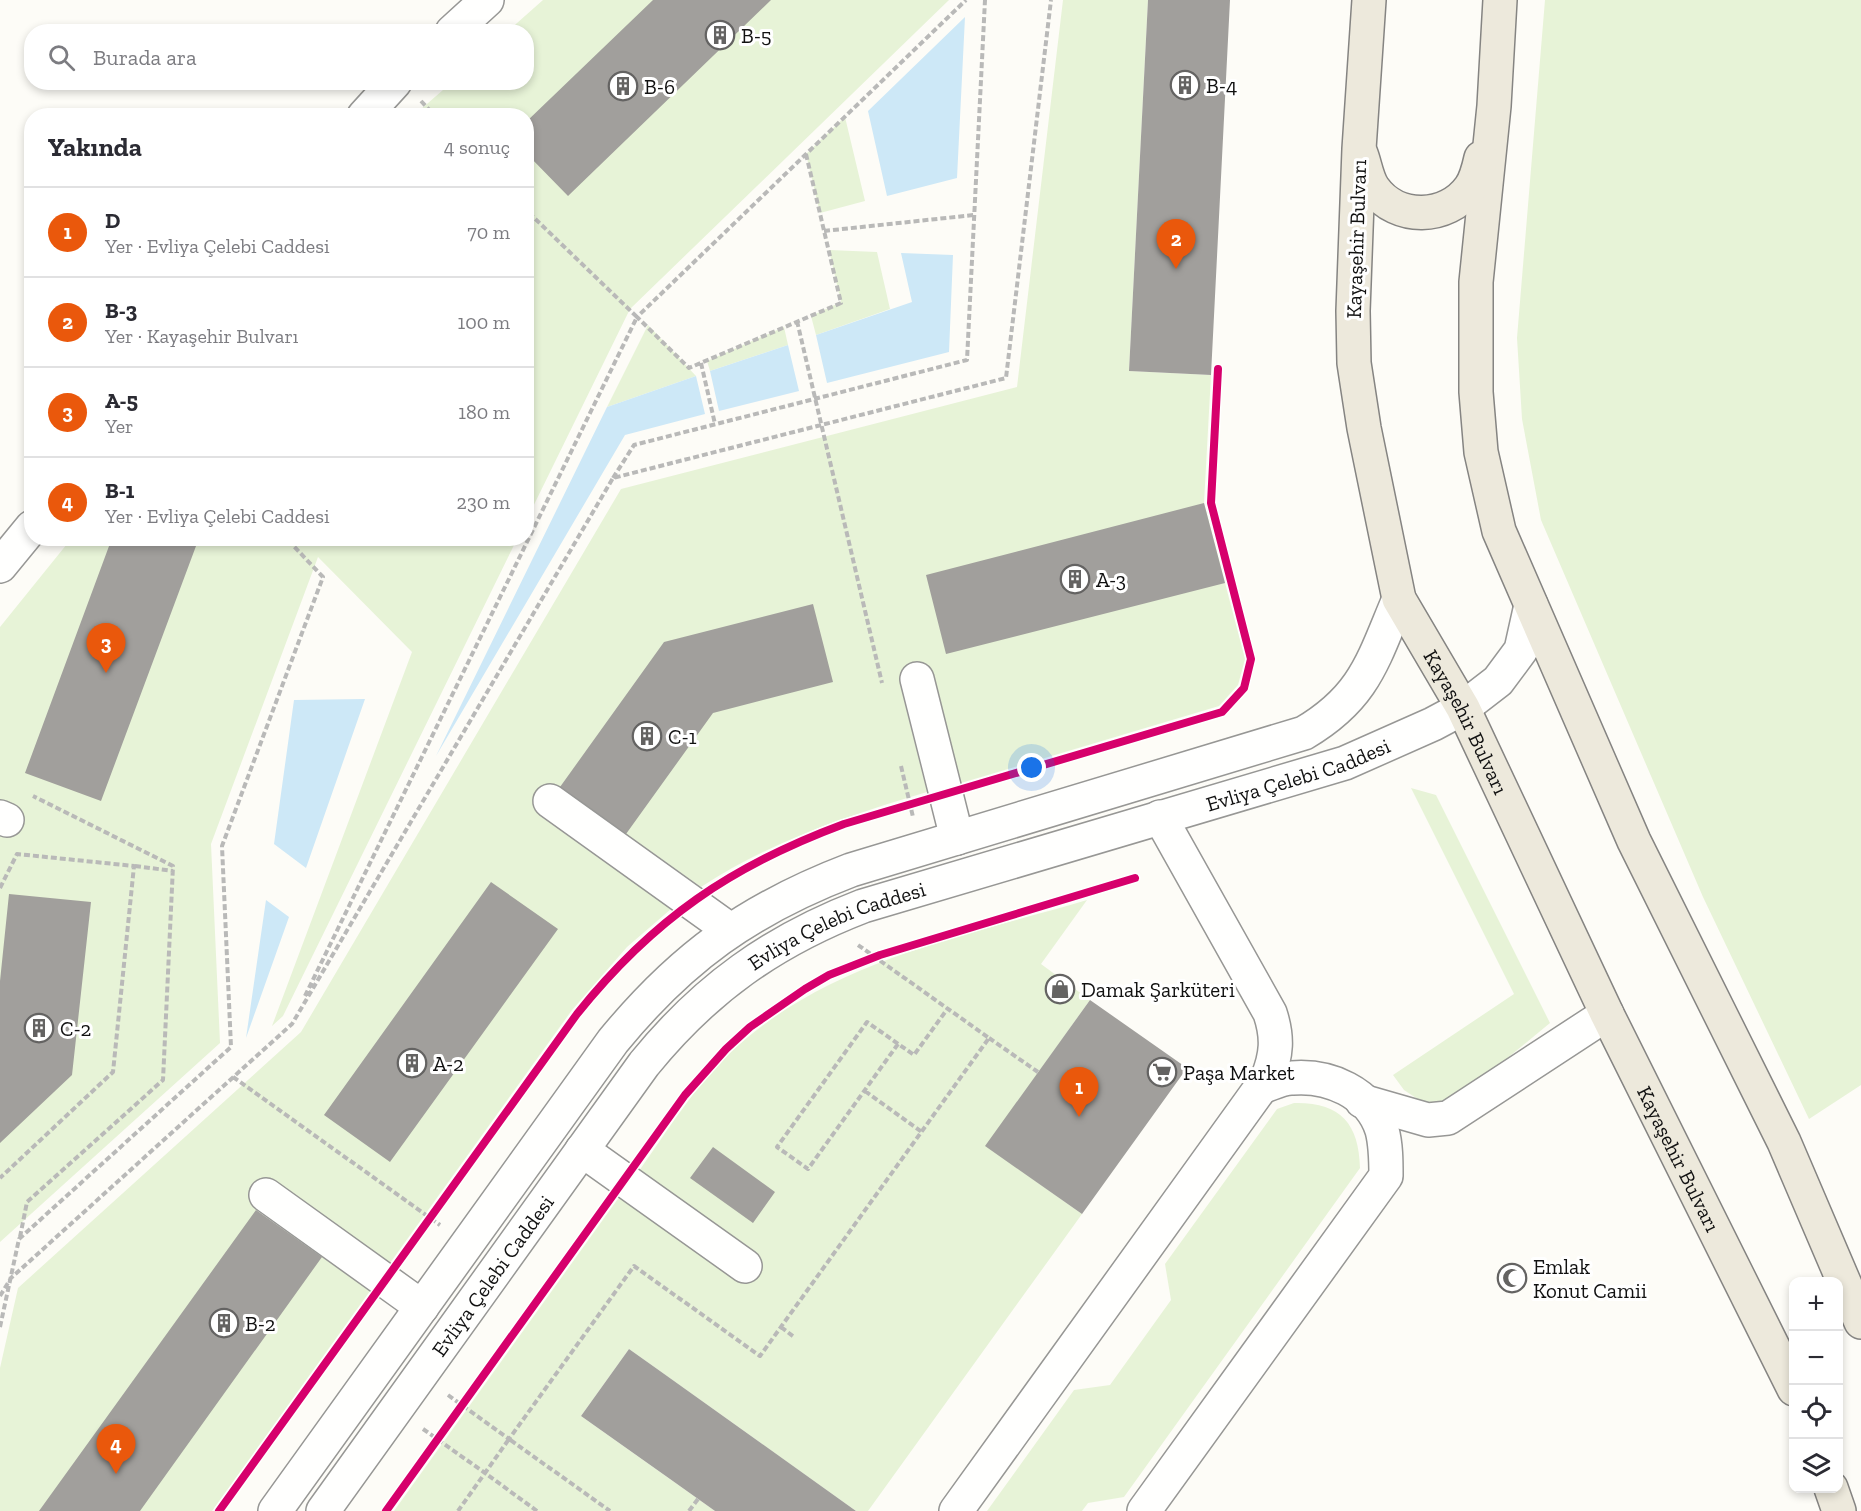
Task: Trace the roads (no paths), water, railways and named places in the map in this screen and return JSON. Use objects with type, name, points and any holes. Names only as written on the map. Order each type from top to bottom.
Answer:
[{"type":"main road","name":"Kayaşehir Bulvarı","points":[[1368,0],[1359,149],[1353,311],[1354,363],[1364,428],[1399,599],[1463,708],[1607,1014],[1792,1385]]},
{"type":"main road","points":[[1500,0],[1494,106],[1476,282],[1477,402],[1481,452],[1499,531],[1634,841],[1784,1142],[1861,1322]]},
{"type":"main road","points":[[1359,149],[1374,189],[1397,208],[1410,213],[1437,212],[1454,204],[1471,188],[1479,168],[1494,106]]},
{"type":"main road","points":[[1833,1493],[1839,1511]]},
{"type":"street","points":[[461,24],[487,0]]},
{"type":"street","points":[[0,567],[24,537]]},
{"type":"street","name":"Evliya Çelebi Caddesi","points":[[276,1511],[637,1012],[692,958],[758,911],[798,891],[851,870],[1304,733],[1325,721],[1359,687],[1380,648],[1399,599]]},
{"type":"street","name":"Evliya Çelebi Caddesi","points":[[323,1511],[644,1064],[690,1012],[747,965],[778,945],[863,906],[1345,763],[1463,708],[1498,681],[1521,650],[1531,605]]},
{"type":"street","points":[[917,679],[957,838]]},
{"type":"street","points":[[550,801],[730,930]]},
{"type":"street","points":[[956,1511],[1261,1087],[1273,1063],[1277,1045],[1270,1013],[1160,817]]},
{"type":"street","points":[[1362,1101],[1428,1120],[1448,1118],[1607,1014]]},
{"type":"street","points":[[1144,1511],[1386,1176],[1386,1149],[1381,1128],[1353,1091],[1333,1082],[1311,1077],[1289,1078],[1261,1087]]},
{"type":"street","points":[[582,1150],[745,1266]]},
{"type":"street","points":[[266,1195],[422,1307]]},
{"type":"water","points":[[965,17],[957,178],[887,196],[868,111]]},
{"type":"water","points":[[901,253],[953,255],[949,352],[827,383],[816,335],[912,302]]},
{"type":"water","points":[[788,345],[799,391],[719,411],[710,371]]},
{"type":"water","points":[[696,376],[705,414],[625,435],[436,756],[607,407]]},
{"type":"water","points":[[365,699],[306,868],[274,844],[294,700]]},
{"type":"water","points":[[266,900],[289,917],[246,1038]]},
{"type":"place","name":"B-5","points":[[720,35]]},
{"type":"place","name":"B-4","points":[[1185,85]]},
{"type":"place","name":"B-6","points":[[623,86]]},
{"type":"place","name":"B-3","points":[[1176,269]]},
{"type":"place","name":"A-3","points":[[1075,579]]},
{"type":"place","name":"A-5","points":[[106,673]]},
{"type":"place","name":"C-1","points":[[647,736]]},
{"type":"place","name":"Damak Şarküteri","points":[[1060,989]]},
{"type":"place","name":"C-2","points":[[39,1028]]},
{"type":"place","name":"A-2","points":[[412,1063]]},
{"type":"place","name":"Paşa Market","points":[[1162,1072]]},
{"type":"place","name":"D","points":[[1079,1117]]},
{"type":"place","name":"Emlak Konut Camii","points":[[1512,1278]]},
{"type":"place","name":"B-2","points":[[224,1323]]},
{"type":"place","name":"B-1","points":[[116,1474]]}]
